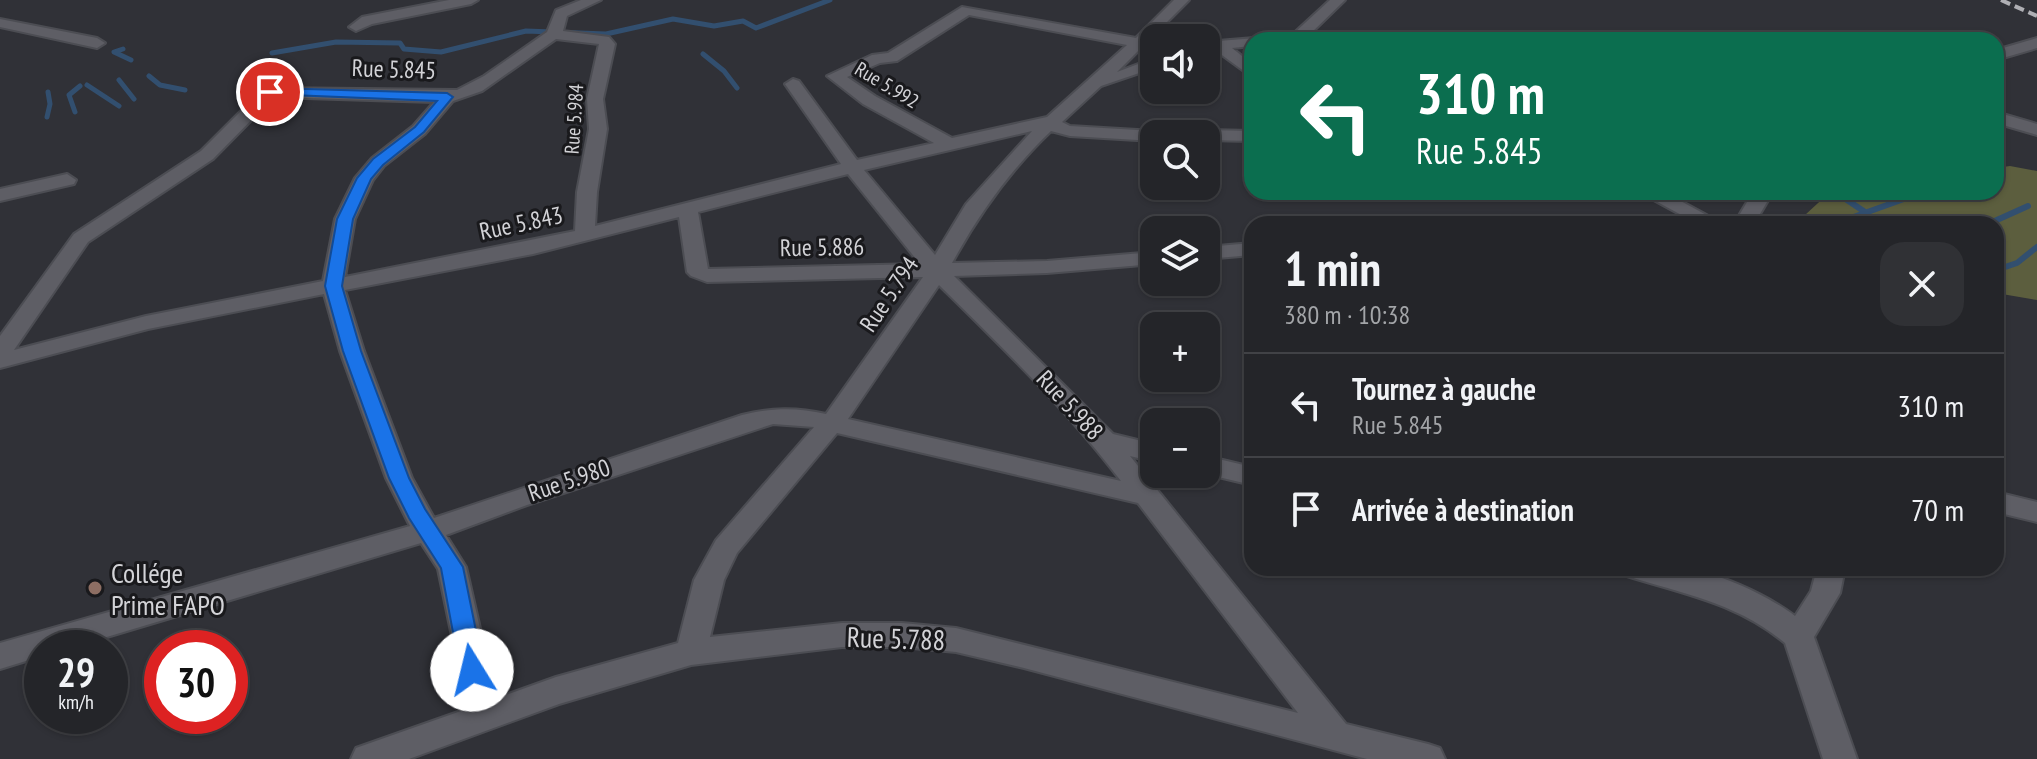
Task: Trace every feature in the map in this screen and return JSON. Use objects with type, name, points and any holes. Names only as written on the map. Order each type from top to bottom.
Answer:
[{"type":"street","points":[[356,27],[367,20],[471,0]]},
{"type":"street","points":[[447,97],[462,95],[481,85],[554,34],[561,13],[594,0]]},
{"type":"street","name":"Rue 5.794","points":[[691,652],[709,580],[726,547],[832,423],[937,271],[973,208],[1025,146],[1182,0]]},
{"type":"street","points":[[1307,32],[1338,0]]},
{"type":"street","name":"Rue 5.992","points":[[951,145],[869,100],[835,76],[878,58],[891,58],[967,10],[1139,43]]},
{"type":"street","points":[[0,23],[97,43]]},
{"type":"street","name":"Rue 5.984","points":[[554,34],[597,38],[607,44],[595,99],[598,129],[587,192],[585,235]]},
{"type":"street","points":[[1220,45],[1244,42]]},
{"type":"street","points":[[2004,53],[2037,43]]},
{"type":"street","points":[[1220,51],[1244,67]]},
{"type":"street","points":[[1090,88],[1140,68]]},
{"type":"street","name":"Rue 5.988","points":[[793,84],[852,167],[937,271],[1020,352],[1104,441],[1336,737]]},
{"type":"street","name":"Rue 5.845","points":[[0,353],[81,238],[207,155],[270,92],[447,97]]},
{"type":"street","name":"Rue 5.845","points":[[447,97],[419,130],[378,162],[364,178],[345,219],[333,286],[352,351],[399,478],[452,567],[469,646],[478,718]]},
{"type":"street","points":[[2004,120],[2037,130]]},
{"type":"street","points":[[1051,121],[1058,128],[1070,131],[1140,135]]},
{"type":"street","name":"Rue 5.843","points":[[0,361],[146,323],[533,248],[852,167],[1051,121]]},
{"type":"street","points":[[1220,135],[1244,136]]},
{"type":"street","points":[[0,195],[67,180]]},
{"type":"street","points":[[1665,200],[1697,216]]},
{"type":"street","name":"Rue 5.886","points":[[688,209],[695,259],[701,275],[937,271],[1047,267],[1140,259]]},
{"type":"street","points":[[1220,252],[1244,251]]},
{"type":"street","name":"Rue 5.980","points":[[0,656],[428,531],[742,423],[791,415],[1090,485],[1146,495]]},
{"type":"street","points":[[1104,441],[1140,450]]},
{"type":"street","points":[[1220,468],[1244,474]]},
{"type":"street","points":[[2004,504],[2037,512]]},
{"type":"street","points":[[1670,576],[1712,586],[1759,606],[1798,636],[1840,759]]},
{"type":"street","points":[[1798,636],[1825,593],[1829,576]]},
{"type":"street","name":"Rue 5.788","points":[[368,759],[620,670],[691,652],[842,635],[902,635],[956,640],[1428,759]]},
{"type":"green space","points":[[2004,167],[2037,171],[2037,300],[2004,294],[2004,216],[1805,215],[1821,200],[2004,200]]},
{"type":"waterway","points":[[272,53],[336,42],[400,43],[404,49],[441,52],[526,31],[606,34],[673,19],[714,26],[743,21],[756,28],[830,0]]},
{"type":"waterway","points":[[123,49],[114,52],[131,60]]},
{"type":"waterway","points":[[703,54],[724,71],[737,88]]},
{"type":"waterway","points":[[149,76],[160,85],[185,90]]},
{"type":"waterway","points":[[119,80],[134,99]]},
{"type":"waterway","points":[[87,85],[119,106]]},
{"type":"waterway","points":[[75,112],[69,95],[80,86]]},
{"type":"waterway","points":[[47,117],[50,104],[48,92]]},
{"type":"waterway","points":[[1847,200],[1865,212]]},
{"type":"waterway","points":[[1856,216],[1901,200]]},
{"type":"waterway","points":[[2004,217],[2028,206]]},
{"type":"waterway","points":[[2004,267],[2017,263],[2037,247]]},
{"type":"railway","points":[[2001,0],[2037,16]]},
{"type":"place","name":"Collége Prime FAPO","points":[[95,588]]},
{"type":"route","points":[[270,92],[447,97],[404,145],[378,162],[364,178],[345,219],[333,286],[352,351],[399,478],[416,513],[452,567],[472,670]]}]
